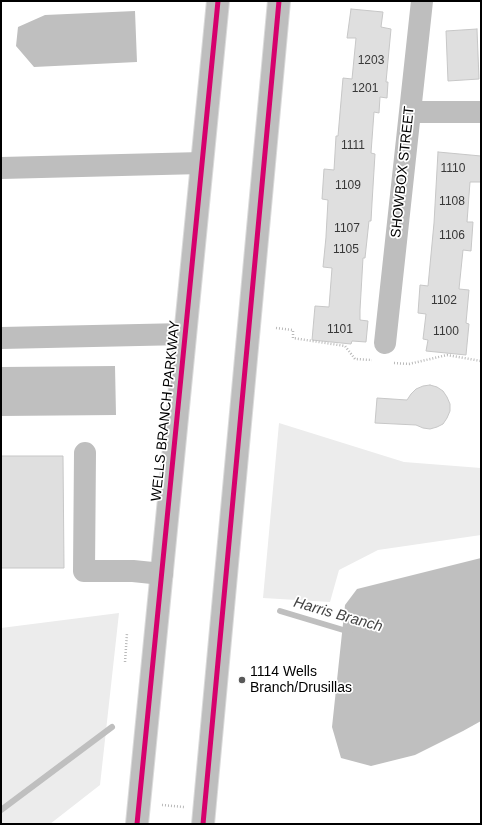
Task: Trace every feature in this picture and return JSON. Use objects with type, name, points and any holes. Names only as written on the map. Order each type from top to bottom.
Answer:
[{"type":"main road","name":"WELLS BRANCH PARKWAY","points":[[137,824],[218,1]]},
{"type":"main road","points":[[203,824],[279,1]]},
{"type":"main road","name":"SHOWBOX STREET","points":[[385,343],[422,1]]},
{"type":"main road","points":[[410,112],[481,112]]},
{"type":"main road","points":[[1,168],[202,163]]},
{"type":"main road","points":[[1,338],[185,334]]},
{"type":"main road","points":[[85,453],[84,571],[132,571],[162,574]]},
{"type":"path","points":[[125,662],[127,633]]},
{"type":"path","points":[[162,805],[187,808]]},
{"type":"shaded area","points":[[135,11],[137,62],[34,67],[16,46],[18,27],[45,15]]},
{"type":"shaded area","points":[[115,366],[116,415],[1,416],[1,367]]},
{"type":"shaded area","points":[[279,423],[404,462],[481,468],[481,535],[378,550],[339,570],[330,602],[263,598]]},
{"type":"shaded area","points":[[481,558],[481,721],[415,755],[371,766],[341,758],[332,727],[345,605],[357,589]]},
{"type":"shaded area","points":[[119,613],[100,785],[50,824],[1,824],[1,628]]},
{"type":"building","points":[[351,9],[383,12],[381,27],[391,29],[386,82],[388,82],[387,98],[380,97],[379,113],[374,112],[371,153],[375,154],[371,221],[369,221],[365,258],[363,258],[360,310],[360,320],[368,321],[366,342],[352,341],[351,344],[312,340],[315,306],[329,307],[332,268],[323,267],[328,200],[322,199],[324,169],[334,170],[336,136],[338,136],[343,78],[352,79],[356,38],[347,38]]},
{"type":"building","points":[[477,29],[479,79],[448,81],[446,31]]},
{"type":"building","points":[[438,152],[481,156],[481,182],[470,182],[467,222],[473,222],[471,251],[463,250],[459,289],[469,290],[466,323],[469,324],[466,355],[426,351],[428,340],[423,339],[426,314],[418,313],[420,285],[428,286],[434,223]]},
{"type":"building","points":[[430,385],[443,391],[450,404],[450,411],[443,424],[430,429],[416,425],[375,423],[377,398],[407,400],[416,389]]},
{"type":"building","points":[[1,456],[63,456],[64,568],[1,568]]},
{"type":"waterway","name":"Harris Branch","points":[[280,611],[350,632]]},
{"type":"waterway","name":"Harris Branch","points":[[1,810],[112,727]]},
{"type":"cycle path","points":[[137,824],[218,1]]},
{"type":"cycle path","points":[[203,824],[279,1]]},
{"type":"place","name":"1114 Wells Branch/Drusillas","points":[[242,680]]}]
